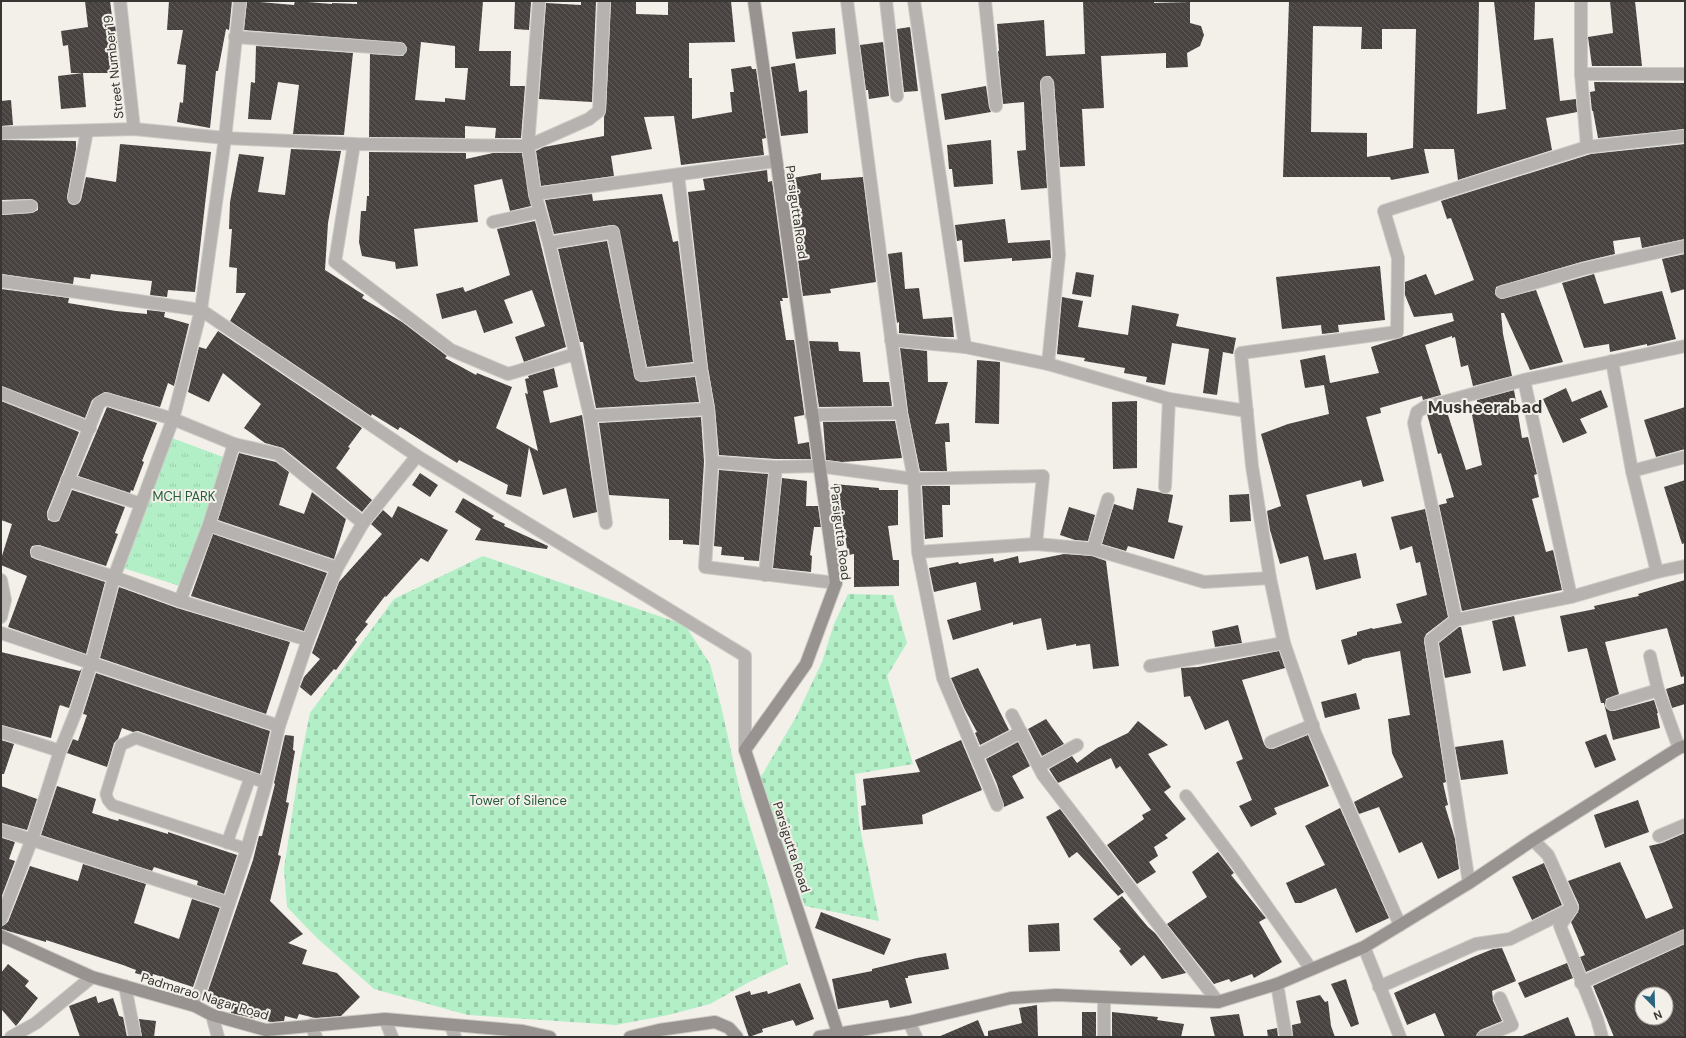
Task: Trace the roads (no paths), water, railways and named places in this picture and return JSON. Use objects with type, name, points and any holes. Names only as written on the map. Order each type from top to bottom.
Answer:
[{"type":"street","name":"Street Number 19","points":[[120,1],[134,129]]},
{"type":"street","points":[[1,919],[32,839],[60,751],[91,664],[114,577],[173,419],[201,310],[225,138],[240,1]]},
{"type":"street","points":[[539,1],[528,146],[539,212],[549,243],[590,416],[606,523]]},
{"type":"street","points":[[1,133],[134,129],[225,138],[354,144],[528,146],[589,119],[599,111],[604,1]]},
{"type":"street","name":"Parsigutta Road","points":[[754,1],[818,466],[836,583],[806,664],[745,750],[838,1033]]},
{"type":"street","points":[[847,1],[901,413],[914,479],[918,552],[943,678],[997,806]]},
{"type":"street","points":[[886,1],[897,96]]},
{"type":"street","points":[[914,1],[965,347]]},
{"type":"street","points":[[985,1],[996,106]]},
{"type":"street","points":[[1581,1],[1581,74],[1587,148]]},
{"type":"street","points":[[236,36],[400,49]]},
{"type":"street","points":[[1581,74],[1685,74]]},
{"type":"street","points":[[1047,83],[1059,255],[1048,364]]},
{"type":"street","points":[[74,198],[87,131]]},
{"type":"street","points":[[1400,925],[1313,725],[1284,643],[1270,578],[1252,466],[1242,353],[1397,332],[1398,258],[1384,211],[1587,148],[1685,136]]},
{"type":"street","points":[[354,144],[335,262],[451,350],[508,374],[575,354]]},
{"type":"street","points":[[535,194],[776,161]]},
{"type":"street","points":[[678,175],[701,369],[708,409],[712,462],[705,567],[836,583]]},
{"type":"street","points":[[1,208],[31,206]]},
{"type":"street","points":[[494,222],[539,212]]},
{"type":"street","points":[[549,243],[613,232],[641,375],[701,369]]},
{"type":"street","points":[[1502,292],[1583,269],[1685,246]]},
{"type":"street","points":[[1,281],[201,310],[417,456],[745,656],[745,750]]},
{"type":"street","points":[[891,340],[965,347],[1048,364],[1169,399],[1247,411]]},
{"type":"street","points":[[1456,620],[1414,423],[1417,412],[1425,407],[1524,380],[1685,346]]},
{"type":"street","points":[[1612,361],[1632,471],[1657,572]]},
{"type":"street","points":[[1524,380],[1571,597]]},
{"type":"street","points":[[1,393],[90,428]]},
{"type":"street","points":[[54,515],[99,403],[106,399],[173,419],[234,444],[278,454],[363,523]]},
{"type":"street","points":[[1165,487],[1169,399]]},
{"type":"street","points":[[590,416],[708,409]]},
{"type":"street","points":[[811,415],[901,413]]},
{"type":"street","points":[[180,601],[209,525],[234,444]]},
{"type":"street","points":[[195,1006],[247,849],[266,783],[279,726],[308,640],[337,568],[363,523],[417,456]]},
{"type":"street","points":[[1632,471],[1685,457]]},
{"type":"street","points":[[712,462],[776,467],[818,466],[914,479],[1043,476],[1036,544]]},
{"type":"street","points":[[765,575],[776,467]]},
{"type":"street","points":[[68,480],[141,504]]},
{"type":"street","points":[[1093,549],[1108,499]]},
{"type":"street","points":[[209,525],[337,568]]},
{"type":"street","points":[[918,552],[1036,544],[1093,549],[1204,582],[1270,578]]},
{"type":"street","points":[[37,552],[114,577],[180,601],[308,640]]},
{"type":"street","points":[[1469,883],[1431,640],[1456,620],[1571,597],[1657,572],[1685,566]]},
{"type":"street","points":[[1,580],[5,600],[1,616]]},
{"type":"street","points":[[1,633],[279,726]]},
{"type":"street","points":[[1150,666],[1284,643]]},
{"type":"street","points":[[819,1037],[909,1022],[1011,998],[1056,995],[1218,1002],[1277,984],[1364,947],[1469,883],[1533,840],[1682,747],[1658,690],[1650,656]]},
{"type":"street","points":[[1612,704],[1658,690]]},
{"type":"street","points":[[1012,715],[1043,775],[1218,1002]]},
{"type":"street","points":[[1271,742],[1313,725]]},
{"type":"street","points":[[1,732],[60,751]]},
{"type":"street","points":[[976,756],[1021,732]]},
{"type":"street","points":[[1039,766],[1077,745]]},
{"type":"street","points":[[1186,796],[1237,864],[1311,969]]},
{"type":"street","points":[[1659,836],[1685,825]]},
{"type":"street","points":[[1,830],[229,903]]},
{"type":"street","points":[[1533,840],[1548,855],[1572,908]]},
{"type":"street","points":[[1572,908],[1560,926],[1581,983],[1597,1019],[1602,1037]]},
{"type":"street","points":[[1379,987],[1476,944],[1510,939],[1572,908]]},
{"type":"street","points":[[1,936],[92,977],[36,1023],[11,1037]]},
{"type":"street","points":[[1581,983],[1685,936]]},
{"type":"street","points":[[1364,947],[1400,1037]]},
{"type":"street","name":"Padmarao Nagar Road","points":[[92,977],[195,1006],[212,1015],[267,1034],[310,1025],[385,1019],[550,1037]]},
{"type":"street","points":[[1277,984],[1286,1037]]},
{"type":"street","points":[[125,986],[136,1037]]},
{"type":"street","points":[[1104,998],[1104,1037]]},
{"type":"street","points":[[1483,1037],[1512,1025],[1500,998]]},
{"type":"street","points":[[212,1015],[218,1037]]},
{"type":"street","points":[[385,1019],[392,1037]]},
{"type":"street","points":[[630,1037],[660,1033],[715,1022],[729,1028],[737,1037]]},
{"type":"street","points":[[909,1022],[916,1037]]},
{"type":"street","points":[[310,1025],[316,1037]]},
{"type":"street","points":[[451,1026],[455,1037]]},
{"type":"lane","points":[[247,849],[112,805],[106,794],[121,745],[136,738],[266,783]]},
{"type":"lane","points":[[227,842],[250,778]]},
{"type":"district","name":"Musheerabad","points":[[1485,407]]},
{"type":"park label","name":"MCH PARK","points":[[184,496]]},
{"type":"park label","name":"Tower of Silence","points":[[518,800]]}]
